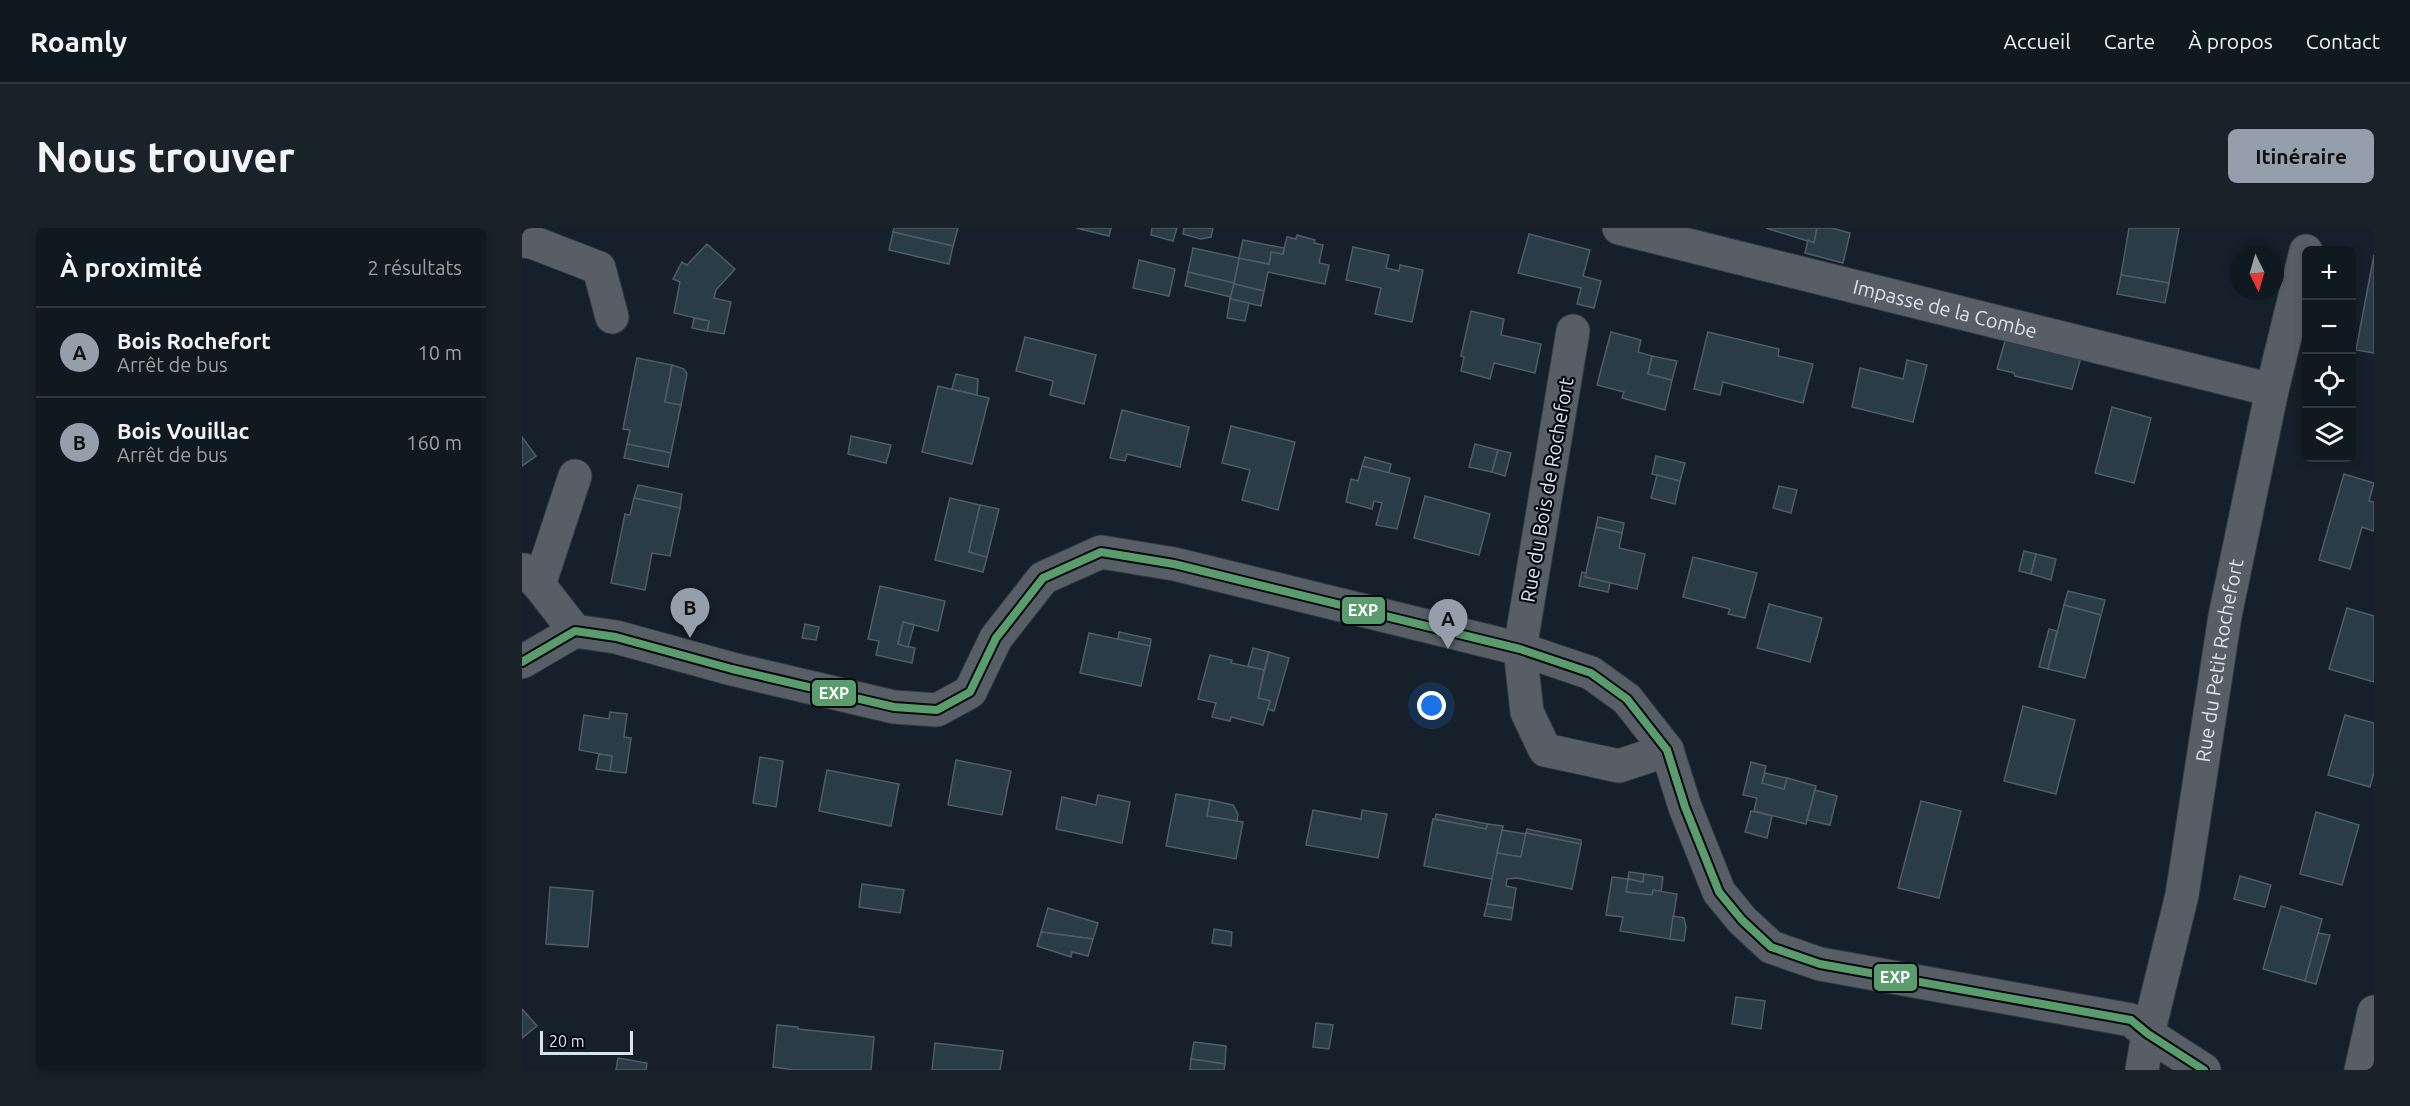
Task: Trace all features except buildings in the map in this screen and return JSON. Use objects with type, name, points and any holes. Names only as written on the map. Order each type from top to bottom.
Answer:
[{"type":"street","name":"Impasse de la Combe","points":[[1619,228],[2272,390]]},
{"type":"street","name":"Rue du Petit Rochefort","points":[[2308,246],[2312,228]]},
{"type":"street","points":[[522,241],[532,242],[599,268],[612,317]]},
{"type":"street","name":"Rue du Petit Rochefort","points":[[2142,1070],[2148,1034],[2182,895],[2225,616],[2272,390],[2302,271]]},
{"type":"street","name":"Rue du Bois de Rochefort","points":[[1574,331],[1520,649],[1527,712],[1545,750],[1619,766],[1666,750]]},
{"type":"street","points":[[575,476],[531,577],[575,631]]},
{"type":"street","points":[[522,662],[575,631],[625,639],[732,669],[894,707],[937,710],[970,692],[996,638],[1043,578],[1101,552],[1174,564],[1520,649],[1591,673],[1627,699],[1666,750],[1685,807],[1719,892],[1742,920],[1771,947],[1820,964],[2131,1020],[2148,1034],[2204,1070]]},
{"type":"street","points":[[2361,1070],[2374,1012]]},
{"type":"transit line","name":"EXP","points":[[522,662],[575,631],[616,637],[732,669],[894,707],[937,710],[970,692],[996,638],[1043,578],[1101,552],[1174,564],[1520,649],[1591,673],[1627,699],[1667,750],[1685,807],[1719,892],[1742,920],[1771,947],[1820,964],[2131,1020],[2148,1034],[2204,1070]]},
{"type":"place","name":"Bois Vouillac","points":[[690,638]]},
{"type":"place","name":"Bois Rochefort","points":[[1448,649]]}]
